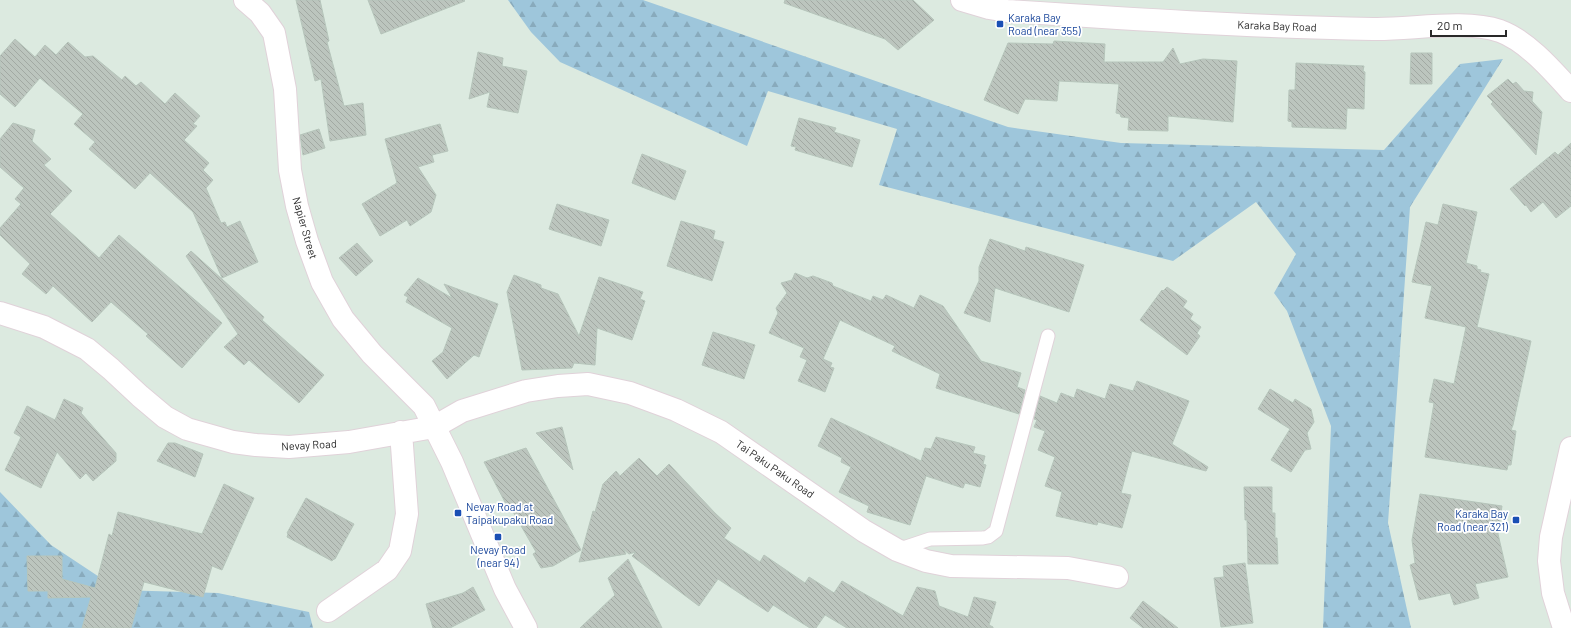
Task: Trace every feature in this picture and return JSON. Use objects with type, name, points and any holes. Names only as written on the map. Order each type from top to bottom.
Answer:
[{"type":"street","name":"Napier Street","points":[[245,0],[260,13],[274,33],[285,89],[290,170],[297,206],[307,241],[322,282],[343,319],[372,354],[424,406],[434,427]]},
{"type":"street","name":"Karaka Bay Road","points":[[962,0],[989,8],[1007,11],[1141,19],[1375,30],[1474,26],[1500,32],[1518,40],[1544,62],[1571,91]]},
{"type":"street","name":"Nevay Road","points":[[0,313],[44,327],[87,349],[165,417],[187,428],[211,436],[256,445],[289,447],[349,442],[434,427]]},
{"type":"street","name":"Tai Paku Paku Road","points":[[434,427],[462,411],[526,391],[558,386],[588,384],[630,393],[676,410],[721,432],[864,531],[897,550],[926,561],[951,566],[1068,568],[1118,577]]},
{"type":"street","points":[[434,427],[463,488],[505,589],[526,628]]},
{"type":"street","points":[[328,611],[387,570],[400,552],[407,514],[401,432]]},
{"type":"street","points":[[1564,628],[1553,593],[1549,561],[1551,537],[1571,448]]},
{"type":"lane","points":[[897,550],[930,538],[983,538],[988,537],[996,531],[1048,336]]},
{"type":"green space","points":[[508,0],[643,0],[1008,127],[1121,143],[1384,150],[1460,64],[1503,59],[1410,207],[1388,523],[1411,628],[1323,628],[1331,426],[1287,311],[1274,293],[1296,254],[1256,202],[1173,261],[879,185],[897,129],[768,91],[747,146],[560,62],[531,32]]},
{"type":"green space","points":[[0,492],[51,545],[119,590],[218,593],[309,612],[313,628],[0,628]]},
{"type":"building","points":[[296,0],[320,0],[329,41],[327,42],[344,106],[363,103],[366,135],[330,141],[321,79],[315,81]]},
{"type":"building","points":[[368,0],[464,0],[465,1],[381,34]]},
{"type":"building","points":[[785,0],[913,0],[934,20],[898,50],[885,39],[784,3]]},
{"type":"building","points":[[15,39],[35,57],[45,45],[56,55],[68,42],[85,57],[93,56],[122,80],[125,76],[136,86],[141,82],[165,104],[175,93],[200,116],[193,124],[197,126],[184,140],[209,163],[203,170],[213,180],[206,188],[221,223],[225,222],[227,227],[240,221],[258,262],[222,278],[193,212],[150,173],[135,189],[89,149],[95,142],[74,124],[83,114],[40,78],[15,107],[0,94],[0,56]]},
{"type":"building","points":[[1054,41],[1105,44],[1104,62],[1163,62],[1173,48],[1180,64],[1203,59],[1237,61],[1233,122],[1168,116],[1168,131],[1128,130],[1129,118],[1121,117],[1120,114],[1116,113],[1119,84],[1059,81],[1057,101],[1025,99],[1018,114],[984,100],[1008,43],[1053,44]]},
{"type":"building","points":[[478,52],[503,58],[502,66],[527,71],[518,113],[487,107],[490,92],[469,99]]},
{"type":"building","points":[[1411,53],[1432,53],[1432,84],[1410,84]]},
{"type":"building","points":[[1296,63],[1364,66],[1364,109],[1347,108],[1346,129],[1292,127],[1292,122],[1288,121],[1289,90],[1295,90]]},
{"type":"building","points":[[1508,79],[1513,84],[1516,82],[1524,91],[1533,92],[1532,101],[1542,112],[1536,155],[1491,104],[1493,102],[1487,96]]},
{"type":"building","points":[[799,118],[836,128],[834,132],[860,140],[852,167],[795,150],[796,147],[791,146]]},
{"type":"building","points":[[13,123],[35,130],[32,141],[51,159],[44,165],[72,191],[50,214],[99,258],[119,235],[222,323],[182,368],[146,336],[148,334],[111,302],[92,322],[53,286],[46,294],[22,274],[30,264],[0,235],[0,228],[21,204],[15,199],[24,188],[0,167],[0,139]]},
{"type":"building","points":[[440,124],[448,151],[432,155],[434,162],[418,167],[436,195],[431,212],[410,226],[407,220],[380,236],[362,204],[397,183],[385,139]]},
{"type":"building","points":[[319,129],[325,148],[303,155],[300,135]]},
{"type":"building","points":[[1571,143],[1571,206],[1556,218],[1543,202],[1531,212],[1510,189],[1555,152],[1558,155]]},
{"type":"building","points":[[642,154],[686,171],[675,200],[632,183]]},
{"type":"building","points":[[557,204],[609,220],[601,246],[549,229]]},
{"type":"building","points":[[1443,204],[1477,212],[1466,263],[1477,266],[1477,269],[1481,270],[1480,272],[1489,274],[1477,327],[1531,341],[1511,430],[1516,431],[1511,465],[1508,465],[1507,470],[1425,457],[1434,403],[1429,402],[1434,379],[1454,384],[1466,327],[1425,318],[1432,286],[1412,282],[1426,222],[1438,225]]},
{"type":"building","points":[[681,221],[715,231],[713,239],[724,242],[712,281],[667,266]]},
{"type":"building","points":[[990,239],[1025,251],[1026,247],[1084,265],[1069,312],[995,288],[990,322],[964,313],[979,281],[979,267]]},
{"type":"building","points":[[357,243],[373,261],[356,276],[339,258]]},
{"type":"building","points":[[191,251],[264,317],[262,320],[324,375],[299,403],[249,360],[244,365],[224,347],[238,334],[186,256]]},
{"type":"building","points":[[795,273],[807,278],[813,276],[832,283],[833,286],[871,301],[873,296],[883,300],[886,295],[914,308],[920,295],[943,306],[981,361],[1021,373],[1017,387],[1025,390],[1019,414],[936,388],[940,374],[892,351],[895,346],[840,320],[823,359],[832,363],[830,367],[834,368],[825,392],[798,381],[807,360],[800,357],[804,348],[769,333],[778,313],[776,308],[787,293],[781,283],[792,280]]},
{"type":"building","points":[[514,275],[541,285],[541,288],[558,294],[579,336],[599,277],[643,292],[640,299],[645,301],[632,340],[597,328],[595,365],[574,363],[572,368],[522,370],[507,292]]},
{"type":"building","points":[[418,278],[452,298],[444,284],[498,304],[479,357],[474,355],[447,379],[432,361],[443,352],[452,328],[406,302],[408,297],[404,295]]},
{"type":"building","points":[[1167,287],[1187,301],[1183,307],[1193,314],[1190,319],[1201,327],[1197,333],[1200,336],[1187,355],[1140,320],[1162,290],[1163,291]]},
{"type":"building","points":[[713,332],[755,345],[744,379],[702,365]]},
{"type":"building","points":[[1137,381],[1189,401],[1172,444],[1208,467],[1206,471],[1132,451],[1121,493],[1131,495],[1122,528],[1098,522],[1097,525],[1056,516],[1062,492],[1045,486],[1055,457],[1038,450],[1045,431],[1034,427],[1037,420],[1034,419],[1040,396],[1057,403],[1061,393],[1074,398],[1077,389],[1105,399],[1110,384],[1133,391]]},
{"type":"building","points":[[1270,389],[1293,403],[1295,399],[1311,409],[1314,422],[1307,433],[1311,449],[1305,450],[1291,472],[1271,460],[1290,429],[1258,409]]},
{"type":"building","points":[[64,399],[83,408],[81,413],[116,453],[116,461],[93,481],[86,473],[80,479],[57,452],[41,488],[5,470],[21,437],[14,433],[27,406],[55,420]]},
{"type":"building","points":[[831,418],[921,461],[925,448],[931,449],[936,437],[975,447],[973,453],[985,456],[983,464],[986,465],[980,487],[965,483],[963,488],[926,476],[910,525],[867,512],[869,506],[839,492],[851,467],[841,462],[842,458],[818,446]]},
{"type":"building","points":[[562,427],[573,470],[536,433]]},
{"type":"building","points":[[168,443],[175,443],[203,454],[195,477],[157,461]]},
{"type":"building","points":[[526,448],[581,550],[553,566],[541,568],[533,554],[536,552],[508,503],[506,504],[484,462]]},
{"type":"building","points":[[639,458],[657,476],[669,464],[731,528],[724,538],[760,562],[764,555],[805,583],[809,577],[834,593],[842,581],[903,616],[917,587],[935,591],[939,606],[968,617],[974,597],[996,602],[989,625],[993,628],[847,628],[825,615],[816,628],[810,628],[773,605],[768,612],[718,579],[699,606],[632,556],[636,552],[629,554],[623,549],[626,554],[579,562],[593,511],[595,512],[603,484],[616,471],[620,476]]},
{"type":"building","points":[[224,484],[254,498],[222,570],[212,566],[203,597],[144,582],[131,628],[82,628],[91,597],[48,598],[48,591],[28,591],[27,556],[62,556],[62,579],[95,588],[109,534],[112,536],[118,512],[202,534]]},
{"type":"building","points":[[1244,487],[1272,487],[1272,513],[1275,513],[1275,538],[1277,538],[1278,564],[1248,564],[1247,520],[1245,520]]},
{"type":"building","points":[[1420,494],[1502,506],[1498,534],[1508,577],[1475,584],[1479,598],[1454,605],[1450,593],[1419,600],[1410,565],[1415,563],[1412,540]]},
{"type":"building","points":[[306,498],[354,524],[335,559],[332,561],[287,537],[287,533]]},
{"type":"building","points":[[628,559],[662,628],[580,628],[615,595],[608,578]]},
{"type":"building","points":[[1245,563],[1253,623],[1221,627],[1214,578],[1224,577],[1223,566]]},
{"type":"building","points":[[473,587],[485,610],[450,628],[433,628],[426,604],[463,593]]},
{"type":"building","points":[[1143,601],[1178,628],[1143,628],[1130,618]]},
{"type":"place","name":"Karaka Bay Road (near 355)","points":[[1000,24]]},
{"type":"place","name":"Nevay Road at Taipakupaku Road","points":[[458,513]]},
{"type":"place","name":"Karaka Bay Road (near 321)","points":[[1516,520]]},
{"type":"place","name":"Nevay Road (near 94)","points":[[498,537]]}]
